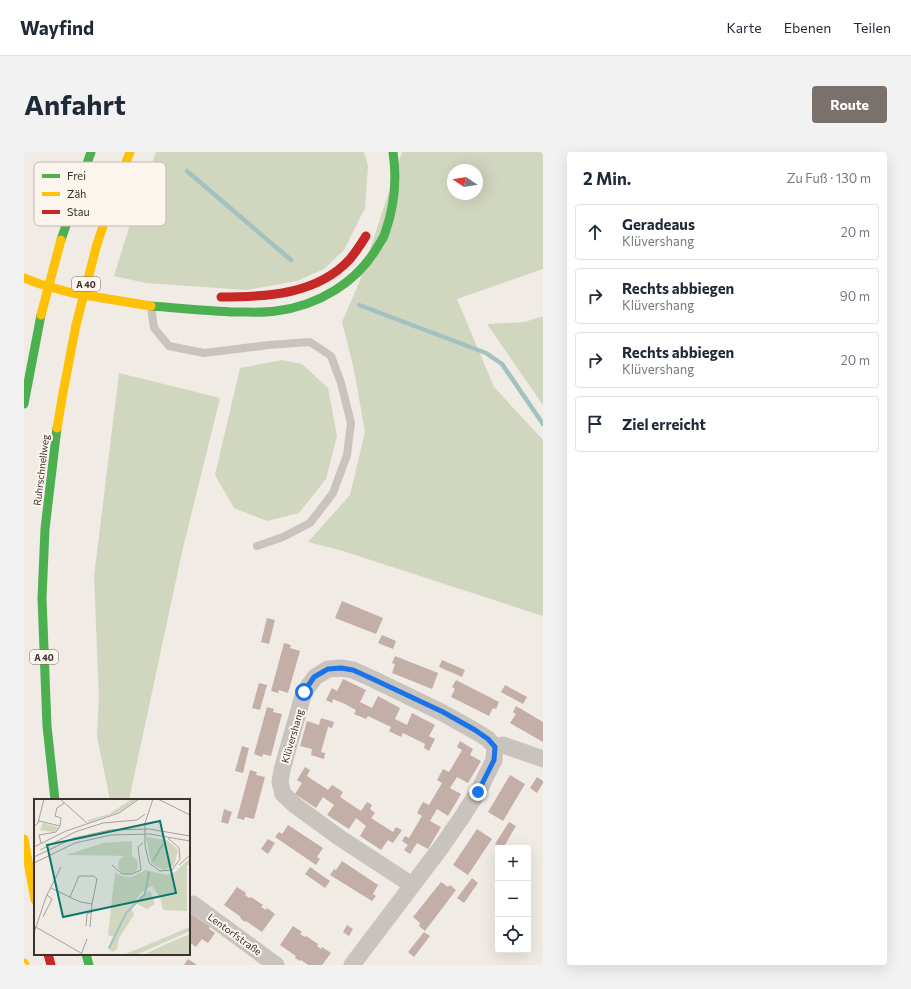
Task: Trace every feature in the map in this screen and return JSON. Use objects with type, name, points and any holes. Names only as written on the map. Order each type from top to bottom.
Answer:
[{"type":"highway","points":[[88,162],[91,152]]},
{"type":"highway","name":"Ruhrschnellweg","points":[[126,162],[130,152]]},
{"type":"highway","points":[[24,278],[72,293],[151,306],[252,312],[275,311],[298,307],[317,300],[339,288],[358,273],[373,255],[385,234],[392,211],[395,188],[395,164],[393,152]]},
{"type":"highway","points":[[24,404],[41,315],[66,226]]},
{"type":"highway","name":"Ruhrschnellweg","points":[[55,799],[46,723],[42,598],[47,514],[52,463],[66,373],[76,325],[103,226]]},
{"type":"highway","points":[[212,296],[272,296],[294,292],[312,286],[328,277],[345,264],[360,248],[371,229]]},
{"type":"highway","points":[[44,271],[60,275]]},
{"type":"highway","points":[[82,280],[97,283]]},
{"type":"highway","points":[[24,839],[34,894]]},
{"type":"highway","points":[[48,955],[51,965]]},
{"type":"highway","points":[[86,955],[89,965]]},
{"type":"street","name":"Klüvershang","points":[[412,885],[314,821],[283,794],[280,782],[282,770],[304,692],[314,677],[328,669],[341,668],[353,670],[443,712],[475,730],[488,739],[495,747]]},
{"type":"street","points":[[352,965],[442,846],[462,817],[478,792],[494,760],[495,747],[503,744],[543,760]]},
{"type":"street","name":"Lentorfstraße","points":[[193,904],[276,965]]},
{"type":"lane","points":[[151,306],[154,328],[169,346],[204,353],[269,345],[310,342],[331,356],[341,383],[351,423],[347,455],[333,493],[310,523],[283,537],[257,546]]},
{"type":"green space","points":[[156,152],[364,152],[368,166],[365,208],[344,250],[324,269],[297,281],[247,290],[146,283],[114,276],[129,226],[166,226],[166,162],[152,162]]},
{"type":"green space","points":[[402,152],[543,152],[543,269],[457,299],[494,387],[543,440],[543,616],[343,551],[308,542],[350,495],[365,432],[354,370],[342,322],[359,283]]},
{"type":"green space","points":[[543,316],[543,405],[487,324],[525,322]]},
{"type":"green space","points":[[282,360],[302,364],[328,388],[337,436],[326,479],[299,513],[267,521],[234,508],[215,475],[240,368]]},
{"type":"green space","points":[[119,373],[220,398],[182,552],[129,799],[110,799],[97,736],[99,697],[94,577]]},
{"type":"building","points":[[342,601],[383,618],[376,634],[335,618]]},
{"type":"building","points":[[267,618],[275,620],[269,644],[261,642]]},
{"type":"building","points":[[382,635],[396,641],[393,649],[378,643]]},
{"type":"building","points":[[284,643],[291,645],[290,648],[300,651],[288,693],[279,690],[278,693],[271,691]]},
{"type":"building","points":[[395,656],[438,673],[432,689],[392,673],[395,664],[392,663]]},
{"type":"building","points":[[442,660],[465,670],[462,677],[439,667]]},
{"type":"building","points":[[343,679],[366,690],[360,702],[372,708],[378,696],[400,708],[395,719],[407,725],[412,713],[435,725],[429,736],[435,739],[429,751],[424,748],[425,744],[403,733],[401,737],[389,731],[391,727],[368,716],[366,719],[354,714],[356,710],[345,704],[333,699],[332,703],[326,700],[332,688],[337,691]]},
{"type":"building","points":[[456,680],[499,702],[496,709],[493,708],[489,716],[451,697],[455,689],[452,687]]},
{"type":"building","points":[[259,683],[267,685],[260,710],[252,708]]},
{"type":"building","points":[[505,685],[527,697],[523,704],[501,692]]},
{"type":"building","points":[[516,706],[543,722],[543,742],[510,723],[516,714],[513,712]]},
{"type":"building","points":[[267,707],[274,709],[273,712],[282,714],[271,756],[263,754],[262,757],[254,754]]},
{"type":"building","points":[[321,718],[334,722],[332,728],[328,727],[321,752],[325,753],[324,759],[311,755],[312,749],[300,746],[307,721],[319,725]]},
{"type":"building","points":[[460,741],[473,749],[470,755],[481,761],[468,783],[457,777],[450,788],[461,794],[448,816],[437,809],[430,821],[441,827],[428,849],[417,843],[410,854],[404,850],[408,845],[402,841],[405,836],[409,838],[422,816],[417,813],[423,802],[429,805],[442,783],[437,780],[443,769],[449,772],[462,750],[457,747]]},
{"type":"building","points":[[242,746],[249,748],[243,773],[235,771]]},
{"type":"building","points":[[305,767],[310,770],[307,776],[328,790],[332,785],[337,788],[343,792],[340,797],[361,811],[367,802],[372,805],[370,809],[375,813],[371,818],[393,832],[396,827],[402,830],[393,843],[388,840],[381,850],[360,836],[366,826],[356,818],[349,829],[327,815],[334,805],[323,797],[316,808],[295,794],[302,783],[297,780]]},
{"type":"building","points":[[250,770],[257,772],[256,775],[265,777],[254,819],[245,817],[244,820],[237,818]]},
{"type":"building","points":[[510,775],[525,784],[503,821],[488,812]]},
{"type":"building","points":[[537,777],[543,781],[543,783],[537,793],[530,788]]},
{"type":"building","points":[[224,809],[232,812],[228,824],[221,822]]},
{"type":"building","points":[[509,822],[516,826],[505,845],[495,844]]},
{"type":"building","points":[[288,825],[323,848],[317,857],[320,859],[316,865],[275,837],[279,832],[282,834]]},
{"type":"building","points":[[477,829],[492,839],[468,875],[453,865]]},
{"type":"building","points":[[268,839],[275,843],[268,854],[261,849]]},
{"type":"building","points":[[342,861],[378,885],[373,894],[376,896],[372,901],[330,875],[334,869],[336,870]]},
{"type":"building","points":[[310,867],[330,881],[325,888],[305,874]]},
{"type":"building","points":[[472,878],[478,883],[464,903],[457,898]]},
{"type":"building","points":[[441,882],[448,887],[450,885],[456,890],[425,931],[419,926],[420,923],[413,917]]},
{"type":"building","points":[[237,887],[246,893],[245,895],[249,898],[251,897],[263,905],[261,907],[266,910],[267,908],[275,914],[262,932],[246,921],[245,922],[240,918],[241,917],[224,905]]},
{"type":"building","points":[[190,913],[210,927],[209,929],[215,933],[208,943],[202,939],[196,947],[190,943]]},
{"type":"building","points":[[347,925],[353,929],[349,936],[343,932]]},
{"type":"building","points":[[293,926],[302,932],[300,934],[318,944],[317,946],[321,949],[322,947],[331,953],[322,965],[308,965],[295,958],[296,956],[280,945]]},
{"type":"building","points":[[424,932],[430,936],[414,957],[408,952]]},
{"type":"building","points":[[188,959],[197,965],[184,965]]},
{"type":"waterway","points":[[187,171],[291,260]]},
{"type":"waterway","points":[[359,305],[486,353],[502,364],[543,424]]},
{"type":"traffic: fast","points":[[88,162],[91,152]]},
{"type":"traffic: fast","points":[[151,306],[225,312],[271,312],[306,304],[321,298],[347,282],[369,259],[384,237],[393,204],[395,183],[393,152]]},
{"type":"traffic: fast","points":[[61,240],[66,226]]},
{"type":"traffic: fast","points":[[24,404],[41,315]]},
{"type":"traffic: fast","points":[[55,799],[47,726],[42,598],[45,529],[57,428]]},
{"type":"traffic: fast","points":[[86,955],[89,965]]},
{"type":"traffic: slow","points":[[126,162],[130,152]]},
{"type":"traffic: slow","points":[[97,244],[103,226]]},
{"type":"traffic: slow","points":[[41,315],[61,240]]},
{"type":"traffic: slow","points":[[76,325],[97,244]]},
{"type":"traffic: slow","points":[[24,278],[72,293],[151,306]]},
{"type":"traffic: slow","points":[[57,428],[76,325]]},
{"type":"traffic: slow","points":[[24,839],[34,894]]},
{"type":"traffic: jam","points":[[221,297],[256,296],[290,292],[307,287],[337,271],[350,259],[366,236]]},
{"type":"traffic: jam","points":[[48,955],[51,965]]},
{"type":"route","points":[[304,692],[314,677],[328,669],[341,668],[353,670],[443,712],[475,730],[488,739],[495,747],[494,760],[478,792]]}]
